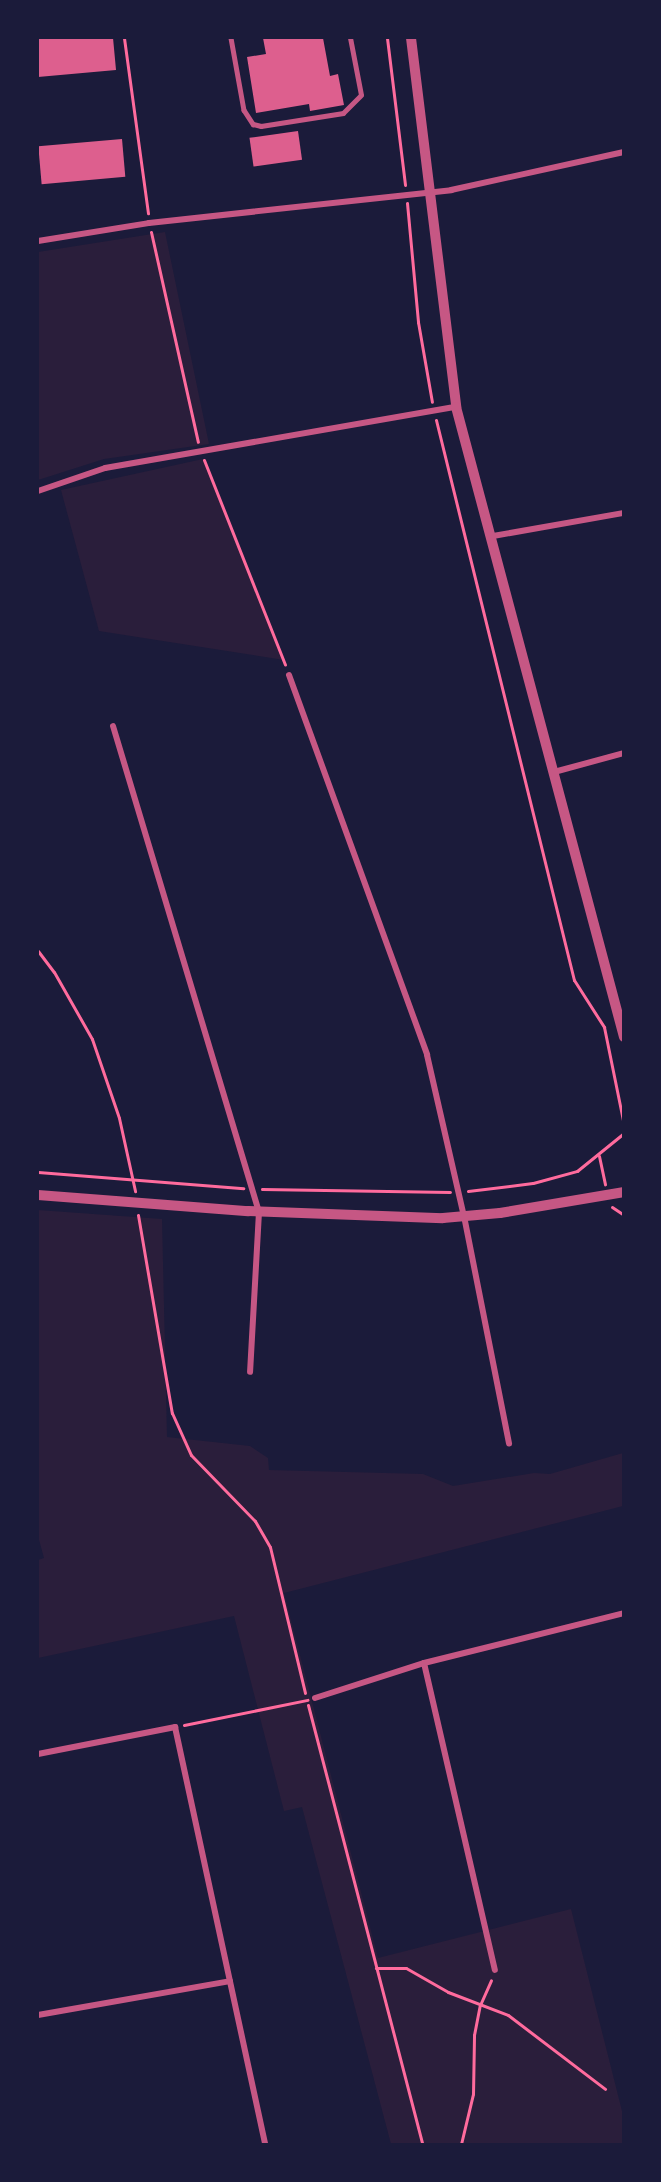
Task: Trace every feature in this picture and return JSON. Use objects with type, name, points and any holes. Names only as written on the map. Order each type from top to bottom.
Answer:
[{"type":"street","points":[[411,38],[456,407],[493,536],[554,772],[622,1019],[624,1036]]},
{"type":"street","points":[[38,241],[149,223],[428,192],[624,152]]},
{"type":"street","points":[[38,490],[105,468],[201,454],[456,407]]},
{"type":"street","points":[[493,536],[624,513]]},
{"type":"street","points":[[289,675],[427,1055],[459,1192],[509,1444]]},
{"type":"street","points":[[113,726],[259,1212],[250,1372]]},
{"type":"street","points":[[554,772],[624,753]]},
{"type":"street","points":[[38,1195],[259,1212],[464,1216],[624,1192]]},
{"type":"street","points":[[315,1698],[424,1663],[624,1613]]},
{"type":"street","points":[[424,1663],[495,1970]]},
{"type":"street","points":[[38,1754],[175,1727],[265,2145]]},
{"type":"street","points":[[38,2015],[230,1981]]},
{"type":"lane","points":[[231,38],[244,110],[254,124],[261,126],[343,113],[361,95],[350,38]]},
{"type":"path","points":[[124,38],[149,223],[201,454],[289,675]]},
{"type":"path","points":[[387,38],[406,193],[418,322],[434,412],[574,980],[604,1027],[624,1125]]},
{"type":"path","points":[[38,951],[54,972],[92,1039],[115,1102],[134,1180],[172,1413],[191,1455],[255,1521],[270,1547],[307,1700],[422,2145]]},
{"type":"path","points":[[38,1172],[252,1188],[459,1192],[533,1182],[577,1171],[624,1133]]},
{"type":"path","points":[[175,1727],[315,1698]]},
{"type":"path","points":[[376,1968],[406,1968],[515,2020],[605,2089]]},
{"type":"path","points":[[461,2145],[473,2094],[474,2035],[480,2005],[495,1970]]},
{"type":"shaded area","points":[[165,232],[209,444],[104,459],[38,480],[38,252]]},
{"type":"shaded area","points":[[203,459],[284,660],[99,631],[61,490]]},
{"type":"shaded area","points":[[38,1210],[162,1219],[167,1437],[250,1446],[268,1458],[269,1470],[423,1474],[453,1486],[534,1473],[550,1474],[623,1453],[623,1506],[284,1593],[378,1958],[571,1909],[623,2115],[623,2144],[391,2144],[302,1807],[284,1811],[234,1616],[38,1658],[38,1560],[44,1558],[38,1536]]},
{"type":"building","points":[[38,38],[113,38],[116,70],[38,77]]},
{"type":"building","points":[[263,38],[323,38],[330,76],[338,74],[344,105],[310,111],[309,104],[256,113],[247,57],[266,54]]},
{"type":"building","points":[[298,131],[302,160],[254,167],[249,138]]},
{"type":"building","points":[[122,139],[125,177],[42,184],[38,146]]}]
